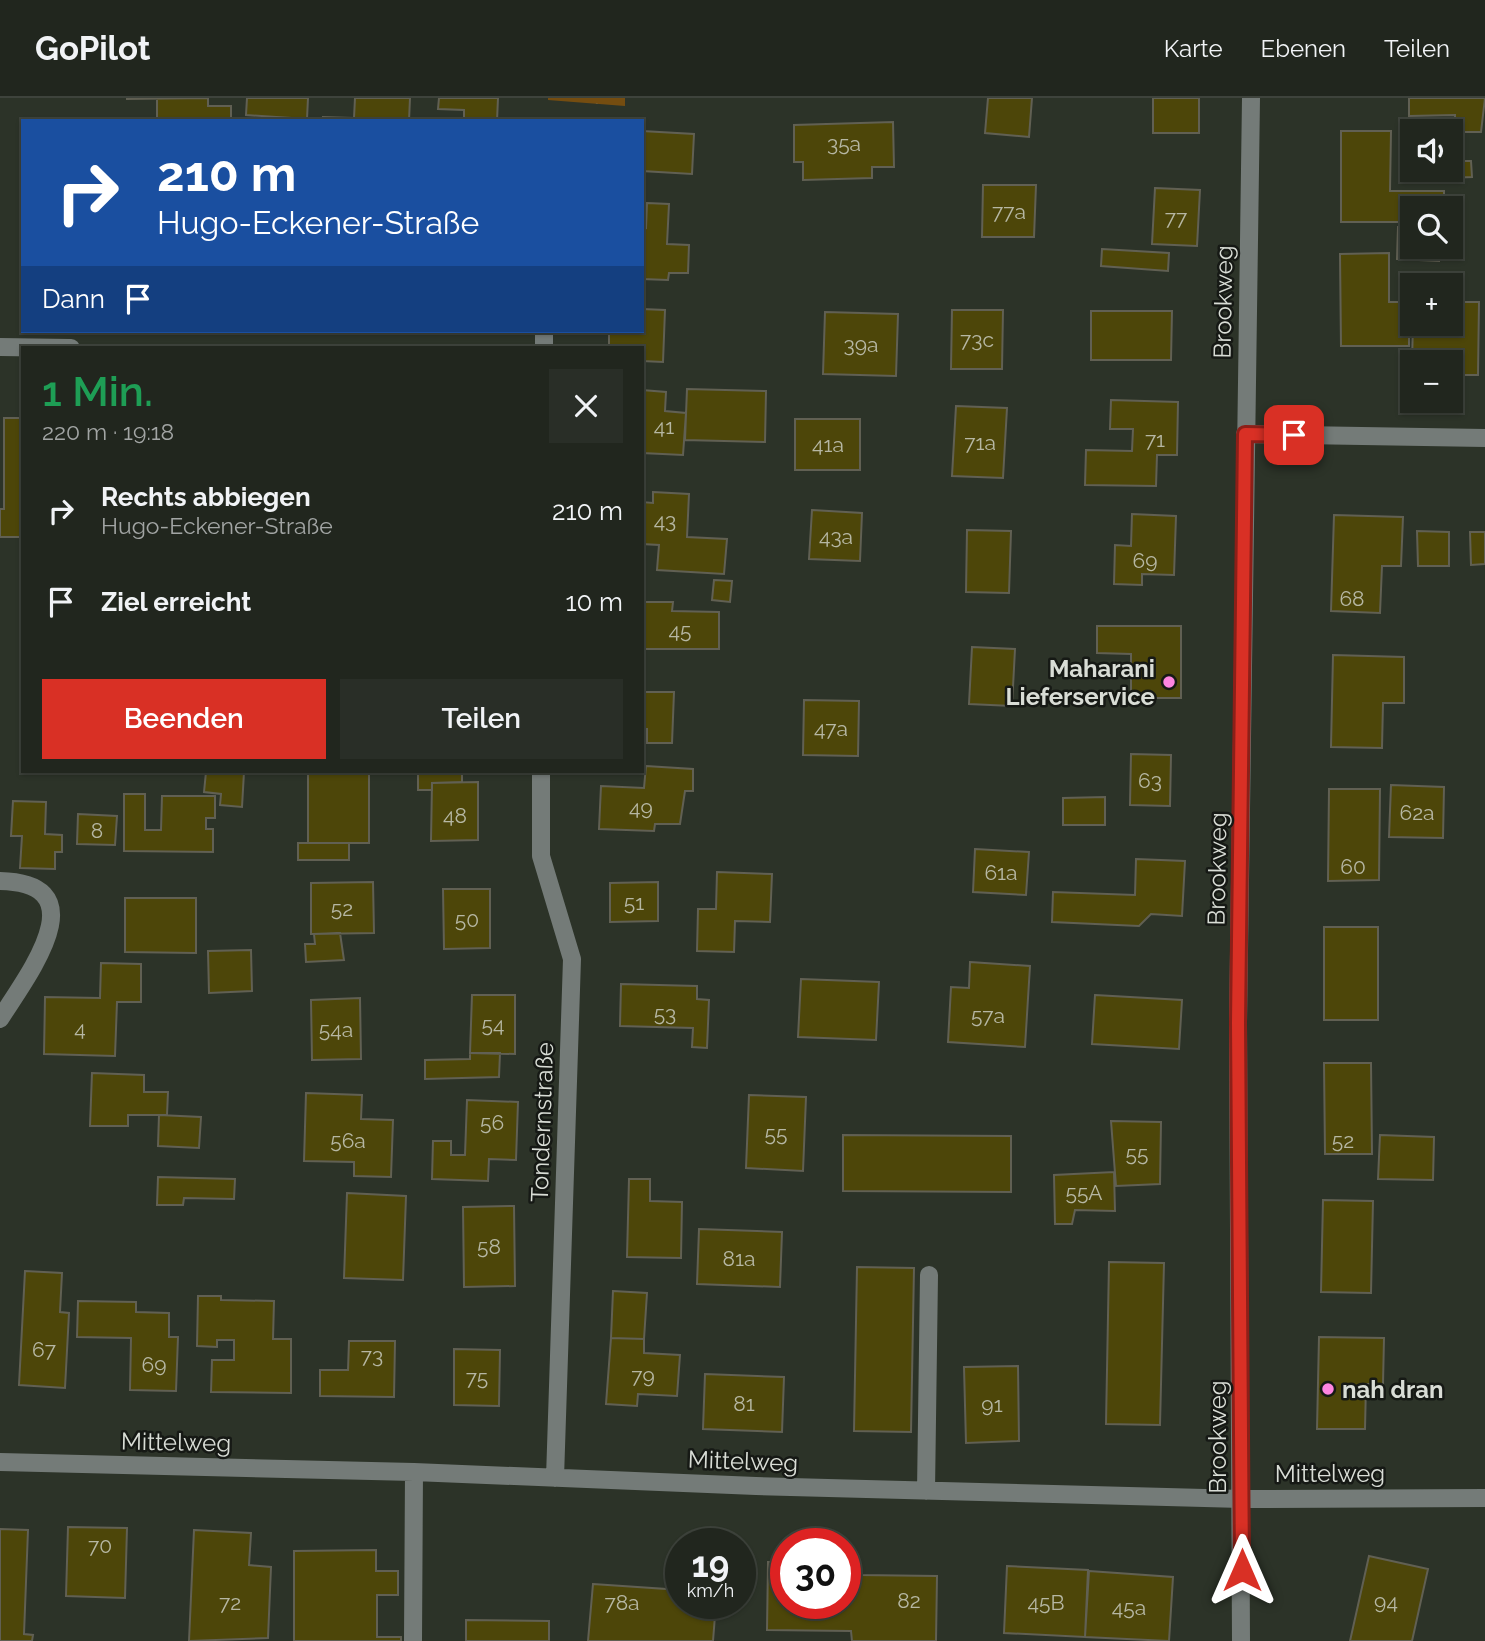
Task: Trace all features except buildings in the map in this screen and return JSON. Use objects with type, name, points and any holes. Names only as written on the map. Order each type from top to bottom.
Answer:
[{"type":"street","name":"Brookweg","points":[[1241,1641],[1238,1023],[1251,98]]},
{"type":"street","points":[[0,347],[21,347]]},
{"type":"street","points":[[1245,434],[1485,438]]},
{"type":"street","name":"Tondernstraße","points":[[541,773],[541,856],[572,959],[555,1479]]},
{"type":"street","points":[[0,881],[26,881],[47,897],[53,916],[48,939],[0,1019]]},
{"type":"street","points":[[926,1491],[929,1275]]},
{"type":"street","name":"Mittelweg","points":[[0,1462],[414,1472],[555,1479],[1242,1499],[1485,1498]]},
{"type":"street","points":[[412,1641],[414,1472]]},
{"type":"green space","points":[[625,98],[625,106],[548,100]]},
{"type":"place","name":"Maharani Lieferservice","points":[[1169,682]]},
{"type":"place","name":"nah dran","points":[[1328,1389]]},
{"type":"route","points":[[1242,1570],[1238,1023],[1245,434],[1294,435]]}]
